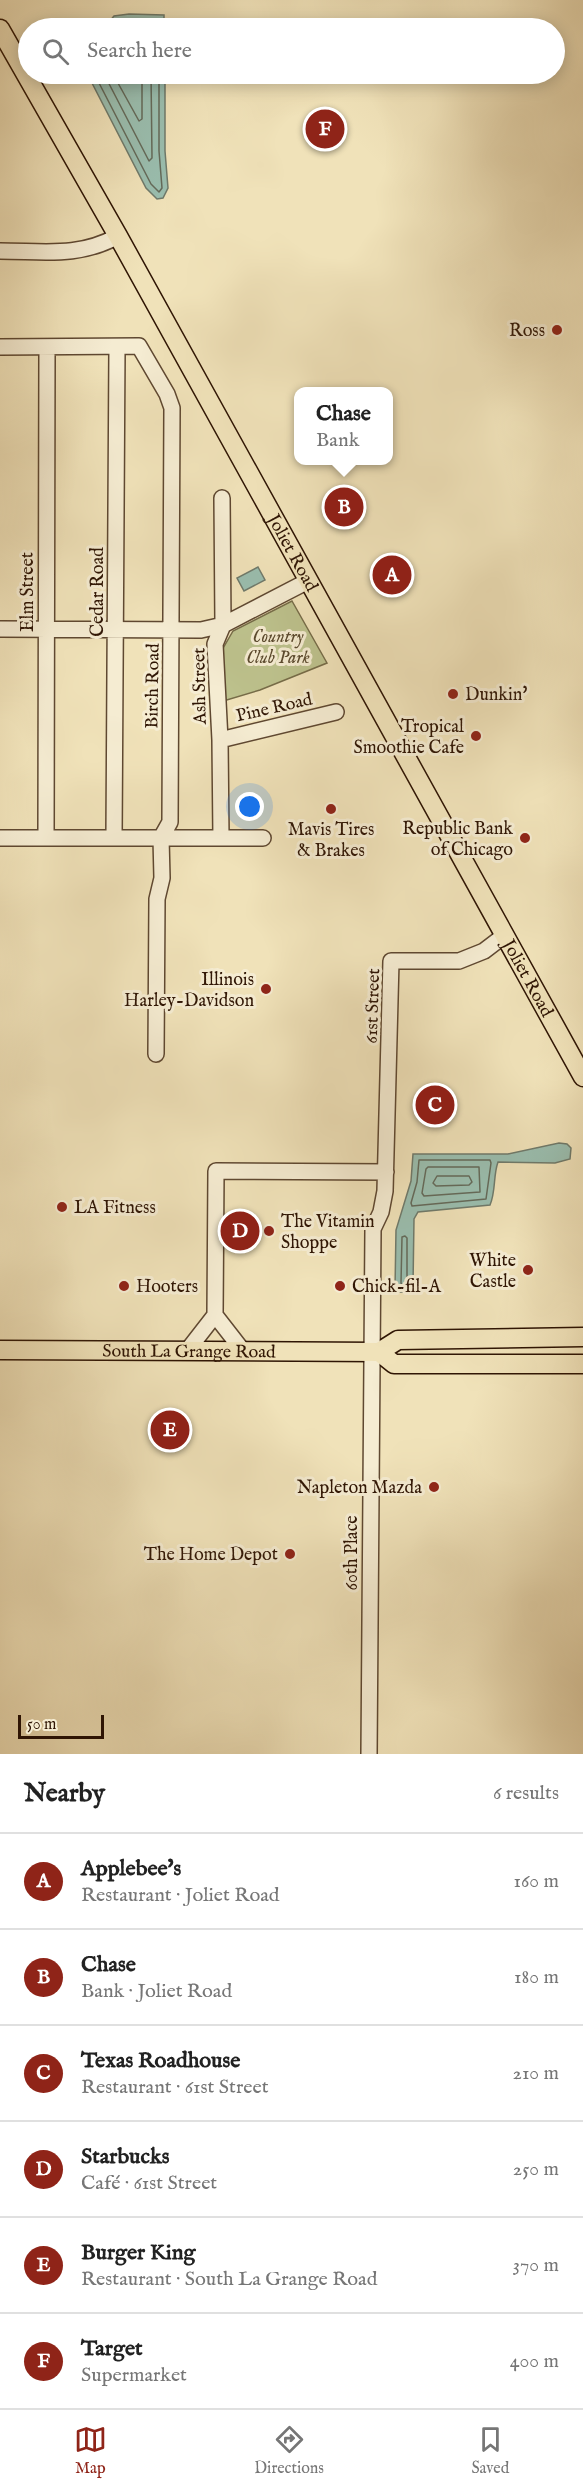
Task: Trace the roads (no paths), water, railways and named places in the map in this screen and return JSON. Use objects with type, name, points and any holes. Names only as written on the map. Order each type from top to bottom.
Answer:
[{"type":"main road","name":"Joliet Road","points":[[0,29],[18,61]]},
{"type":"main road","name":"Joliet Road","points":[[31,84],[118,236],[583,1077]]},
{"type":"main road","name":"South La Grange Road","points":[[0,1350],[375,1352],[398,1340],[583,1337]]},
{"type":"main road","name":"South La Grange Road","points":[[375,1352],[394,1364],[583,1364]]},
{"type":"street","points":[[0,251],[81,251],[99,247],[118,236]]},
{"type":"street","name":"Birch Road","points":[[117,347],[139,346],[167,394],[172,408],[170,822],[161,838],[162,878],[157,899],[156,1054]]},
{"type":"street","points":[[0,347],[117,347]]},
{"type":"street","name":"Elm Street","points":[[46,837],[47,347]]},
{"type":"street","name":"Cedar Road","points":[[114,837],[117,347]]},
{"type":"street","name":"Ash Street","points":[[220,838],[220,740],[215,644],[223,625],[222,498]]},
{"type":"street","points":[[0,629],[201,630],[223,625],[308,581]]},
{"type":"street","name":"Pine Road","points":[[220,740],[336,712]]},
{"type":"street","points":[[0,838],[263,838]]},
{"type":"street","name":"61st Street","points":[[375,1352],[373,1229],[381,1212],[386,1172],[391,961],[459,961],[484,951],[505,935]]},
{"type":"street","points":[[187,1351],[215,1315],[216,1171],[386,1172]]},
{"type":"street","points":[[215,1315],[243,1351]]},
{"type":"street","name":"60th Place","points":[[369,1754],[375,1352]]},
{"type":"water","points":[[164,15],[164,18],[112,18],[114,16]]},
{"type":"water","points":[[93,84],[165,84],[165,151],[168,188],[163,198],[157,199],[146,188]]},
{"type":"water","points":[[258,567],[265,580],[244,591],[237,578]]},
{"type":"water","points":[[559,1143],[567,1144],[571,1148],[570,1159],[555,1163],[498,1162],[490,1205],[418,1212],[414,1219],[413,1286],[406,1292],[397,1292],[395,1289],[396,1230],[411,1181],[413,1154],[508,1154]]},
{"type":"place","name":"Target","points":[[325,129]]},
{"type":"place","name":"Ross","points":[[557,330]]},
{"type":"place","name":"Chase","points":[[344,507]]},
{"type":"place","name":"Applebee's","points":[[392,575]]},
{"type":"place","name":"Dunkin'","points":[[453,694]]},
{"type":"place","name":"Tropical Smoothie Cafe","points":[[476,736]]},
{"type":"place","name":"Mavis Tires & Brakes","points":[[331,809]]},
{"type":"place","name":"Republic Bank of Chicago","points":[[525,838]]},
{"type":"place","name":"Illinois Harley-Davidson","points":[[266,989]]},
{"type":"place","name":"Texas Roadhouse","points":[[435,1105]]},
{"type":"place","name":"LA Fitness","points":[[62,1207]]},
{"type":"place","name":"Starbucks","points":[[240,1231]]},
{"type":"place","name":"The Vitamin Shoppe","points":[[269,1231]]},
{"type":"place","name":"White Castle","points":[[528,1270]]},
{"type":"place","name":"Hooters","points":[[124,1286]]},
{"type":"place","name":"Chick-fil-A","points":[[340,1286]]},
{"type":"place","name":"Burger King","points":[[170,1430]]},
{"type":"place","name":"Napleton Mazda","points":[[434,1487]]},
{"type":"place","name":"The Home Depot","points":[[290,1554]]},
{"type":"park label","name":"Country Club Park","points":[[278,646]]}]
